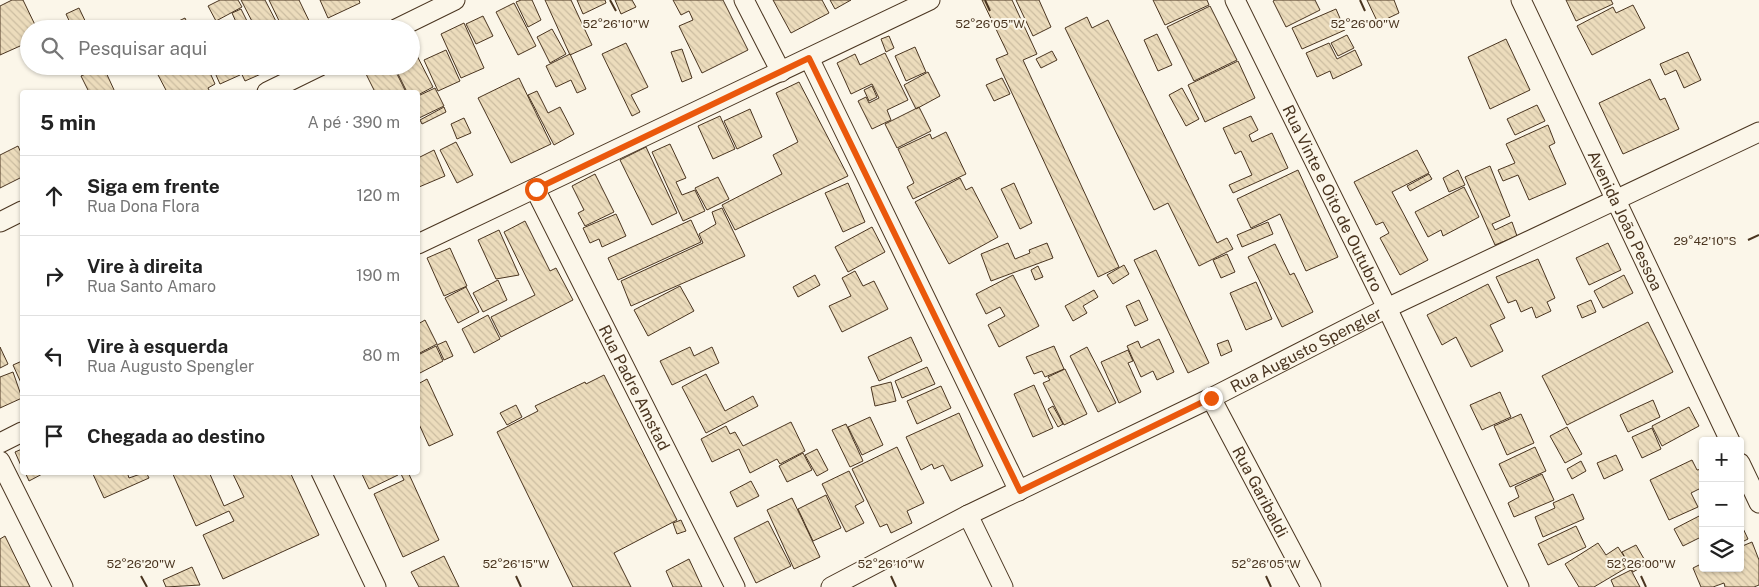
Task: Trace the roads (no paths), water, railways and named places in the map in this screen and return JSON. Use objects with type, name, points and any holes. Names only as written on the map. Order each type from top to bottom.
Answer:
[{"type":"street","points":[[414,20],[455,0]]},
{"type":"street","points":[[744,0],[781,72]]},
{"type":"street","points":[[420,243],[930,0]]},
{"type":"street","name":"Rua Vinte e Oito de Outubro","points":[[1235,0],[1387,308],[1519,587]]},
{"type":"street","name":"Avenida João Pessoa","points":[[1521,0],[1728,437]]},
{"type":"street","points":[[809,58],[1020,491]]},
{"type":"street","points":[[271,90],[302,75]]},
{"type":"street","name":"Rua Augusto Spengler","points":[[831,587],[968,514],[1020,491],[1211,398],[1387,308],[1759,132]]},
{"type":"street","name":"Rua Padre Amstad","points":[[536,189],[735,587]]},
{"type":"street","points":[[0,222],[20,213]]},
{"type":"street","name":"Rua Garibaldi","points":[[1211,398],[1311,587]]},
{"type":"street","points":[[0,443],[20,433]]},
{"type":"street","points":[[0,461],[63,587]]},
{"type":"street","points":[[1744,471],[1759,503]]},
{"type":"street","points":[[322,475],[376,587]]},
{"type":"street","points":[[968,514],[1003,587]]}]
